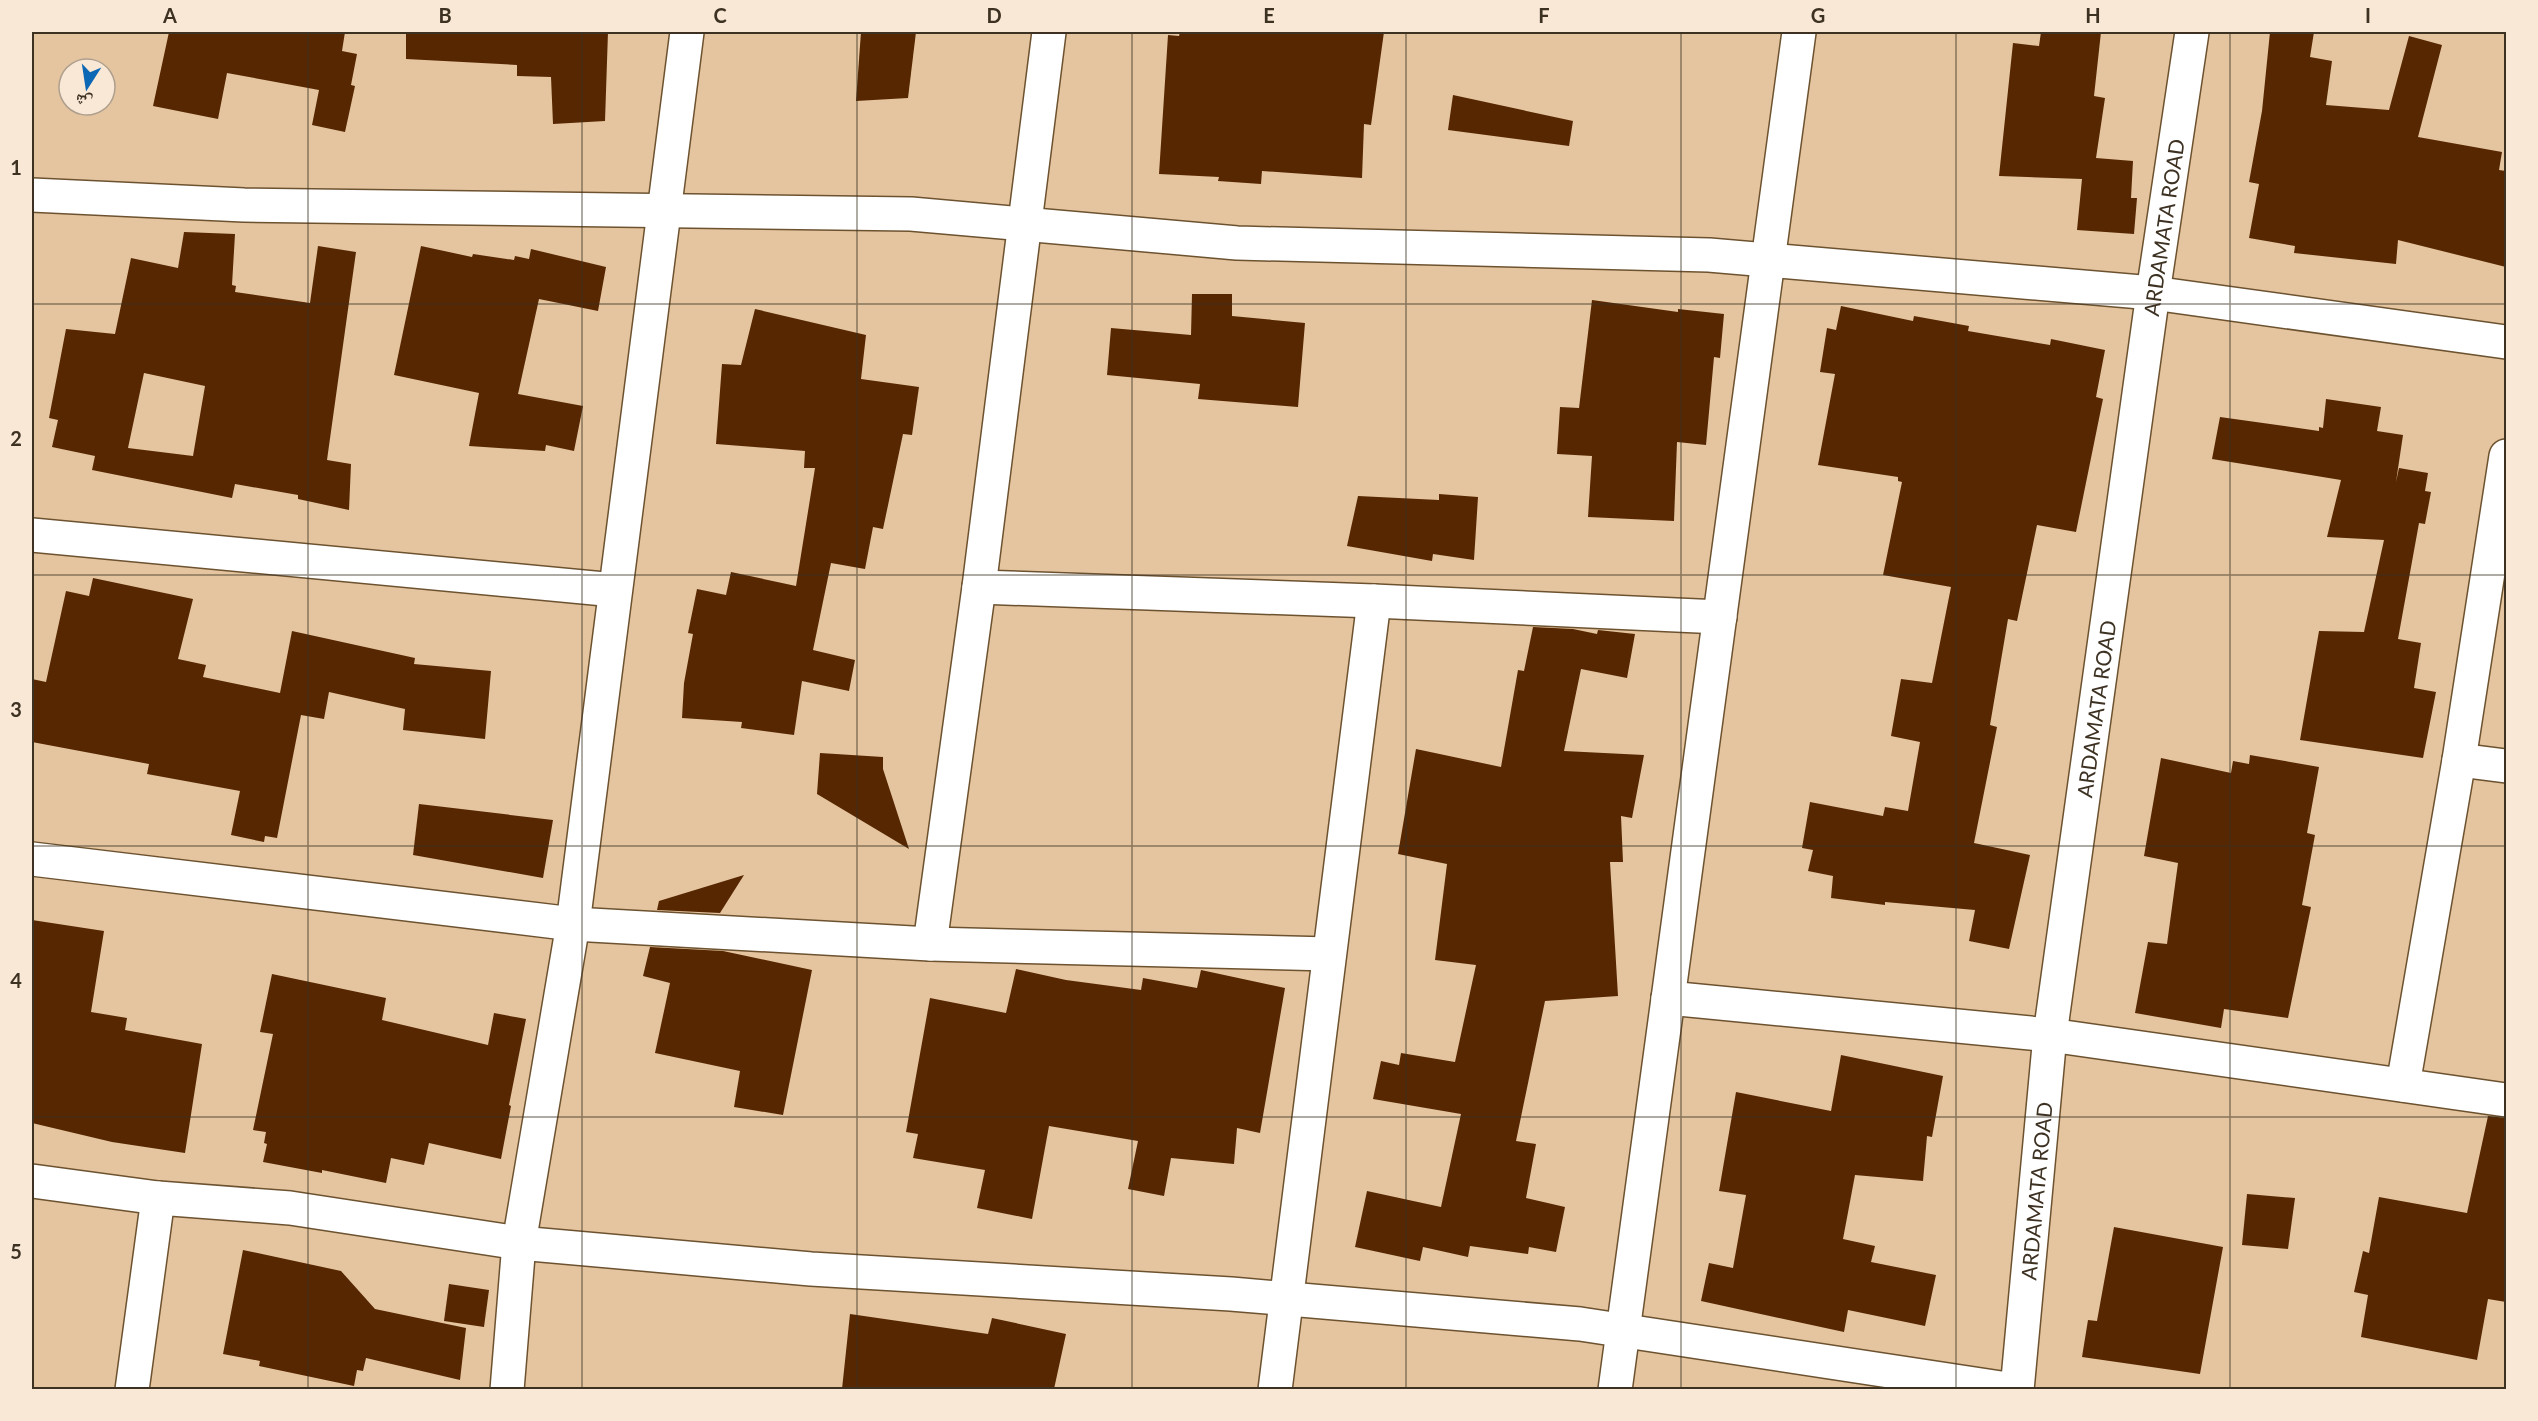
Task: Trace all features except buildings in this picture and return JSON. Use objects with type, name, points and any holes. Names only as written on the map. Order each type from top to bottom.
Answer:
[{"type":"street","points":[[507,1389],[519,1243],[573,924],[687,32]]},
{"type":"street","points":[[930,944],[979,587],[1049,32]]},
{"type":"street","points":[[1615,1389],[1799,32]]},
{"type":"street","name":"ARDAMATA ROAD","points":[[2015,1389],[2050,1035],[2153,293],[2192,32]]},
{"type":"street","points":[[32,195],[244,205],[911,214],[1237,243],[1709,255],[2153,293],[2506,342]]},
{"type":"street","points":[[2403,1085],[2459,760],[2506,456]]},
{"type":"street","points":[[32,535],[615,590]]},
{"type":"street","points":[[979,587],[1374,601],[1720,618]]},
{"type":"street","points":[[1275,1389],[1374,601]]},
{"type":"street","points":[[2459,760],[2506,766]]},
{"type":"street","points":[[32,859],[573,924],[930,944],[1329,954]]},
{"type":"street","points":[[1668,998],[2050,1035],[2506,1100]]},
{"type":"street","points":[[32,1181],[158,1198],[290,1208],[519,1243],[811,1269],[1285,1298],[1580,1324],[2015,1389]]},
{"type":"street","points":[[132,1389],[158,1198]]}]
